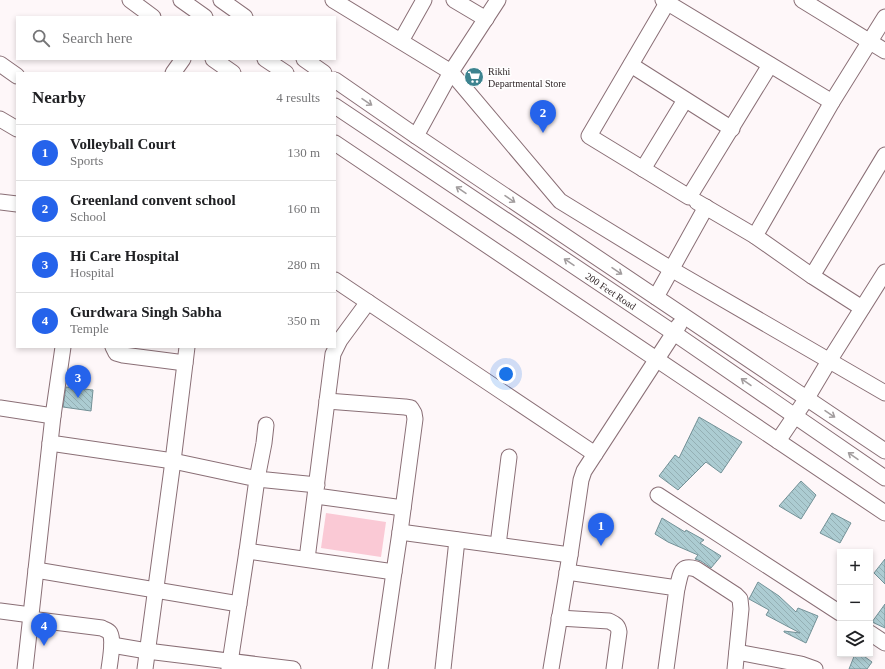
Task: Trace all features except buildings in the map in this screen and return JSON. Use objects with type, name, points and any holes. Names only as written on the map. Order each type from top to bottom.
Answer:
[{"type":"street","points":[[130,0],[153,16]]},
{"type":"street","points":[[181,0],[204,16]]},
{"type":"street","points":[[222,0],[244,16]]},
{"type":"street","points":[[333,0],[451,72],[560,200],[671,269],[885,393]]},
{"type":"street","points":[[401,41],[424,0]]},
{"type":"street","points":[[454,0],[486,19]]},
{"type":"street","points":[[416,136],[451,72],[498,0]]},
{"type":"street","points":[[832,102],[665,1],[589,136],[755,236],[812,276],[862,308]]},
{"type":"street","points":[[807,1],[885,51]]},
{"type":"street","points":[[755,236],[832,102],[885,17]]},
{"type":"street","points":[[174,72],[182,60]]},
{"type":"street","points":[[214,60],[232,72]]},
{"type":"street","points":[[266,60],[284,72]]},
{"type":"street","points":[[297,72],[303,60]]},
{"type":"street","points":[[305,60],[323,72]]},
{"type":"street","points":[[0,64],[16,75]]},
{"type":"street","points":[[688,196],[732,128],[770,64]]},
{"type":"street","points":[[630,65],[732,128]]},
{"type":"street","points":[[336,81],[885,451]]},
{"type":"street","points":[[644,169],[685,100]]},
{"type":"street","name":"200 Feet Road","points":[[336,107],[674,333],[885,478]]},
{"type":"street","points":[[0,119],[16,127]]},
{"type":"street","points":[[336,143],[885,513]]},
{"type":"street","points":[[812,276],[885,154]]},
{"type":"street","points":[[1,206],[16,204]]},
{"type":"street","points":[[656,297],[706,207]]},
{"type":"street","points":[[778,441],[807,398],[885,272]]},
{"type":"street","points":[[336,281],[595,454]]},
{"type":"street","points":[[336,347],[368,302]]},
{"type":"street","points":[[551,669],[581,480],[587,465],[684,316]]},
{"type":"street","points":[[25,669],[53,416],[63,348]]},
{"type":"street","points":[[114,348],[116,353],[123,355],[185,364]]},
{"type":"street","points":[[145,669],[187,348]]},
{"type":"street","points":[[307,559],[333,354],[336,348]]},
{"type":"street","points":[[327,401],[404,407],[411,408],[414,413],[415,419],[400,532],[380,669]]},
{"type":"street","points":[[0,408],[53,416]]},
{"type":"street","points":[[230,665],[266,425]]},
{"type":"street","points":[[50,443],[173,462],[403,508]]},
{"type":"street","points":[[498,545],[509,457]]},
{"type":"street","points":[[658,495],[837,611]]},
{"type":"street","points":[[400,532],[570,555]]},
{"type":"street","points":[[443,669],[457,540]]},
{"type":"street","points":[[247,551],[394,572]]},
{"type":"street","points":[[666,669],[677,588],[682,571],[690,567],[696,569],[740,599],[741,609],[735,669]]},
{"type":"street","points":[[36,570],[239,604]]},
{"type":"street","points":[[567,572],[677,588]]},
{"type":"street","points":[[0,611],[102,628],[108,631],[111,635],[112,645],[109,669]]},
{"type":"street","points":[[559,618],[609,621],[618,626],[619,632],[614,669]]},
{"type":"street","points":[[873,635],[885,643]]},
{"type":"street","points":[[112,645],[230,665],[286,669]]},
{"type":"street","points":[[737,652],[800,664],[815,669]]},
{"type":"shaded area","points":[[326,513],[386,522],[381,557],[321,548]]},
{"type":"place","name":"Rikhi Departmental Store","points":[[474,77]]},
{"type":"place","name":"Greenland convent school","points":[[543,133]]},
{"type":"place","name":"Hi Care Hospital","points":[[78,398]]},
{"type":"place","name":"Volleyball Court","points":[[601,546]]},
{"type":"place","name":"Gurdwara Singh Sabha","points":[[44,646]]}]
